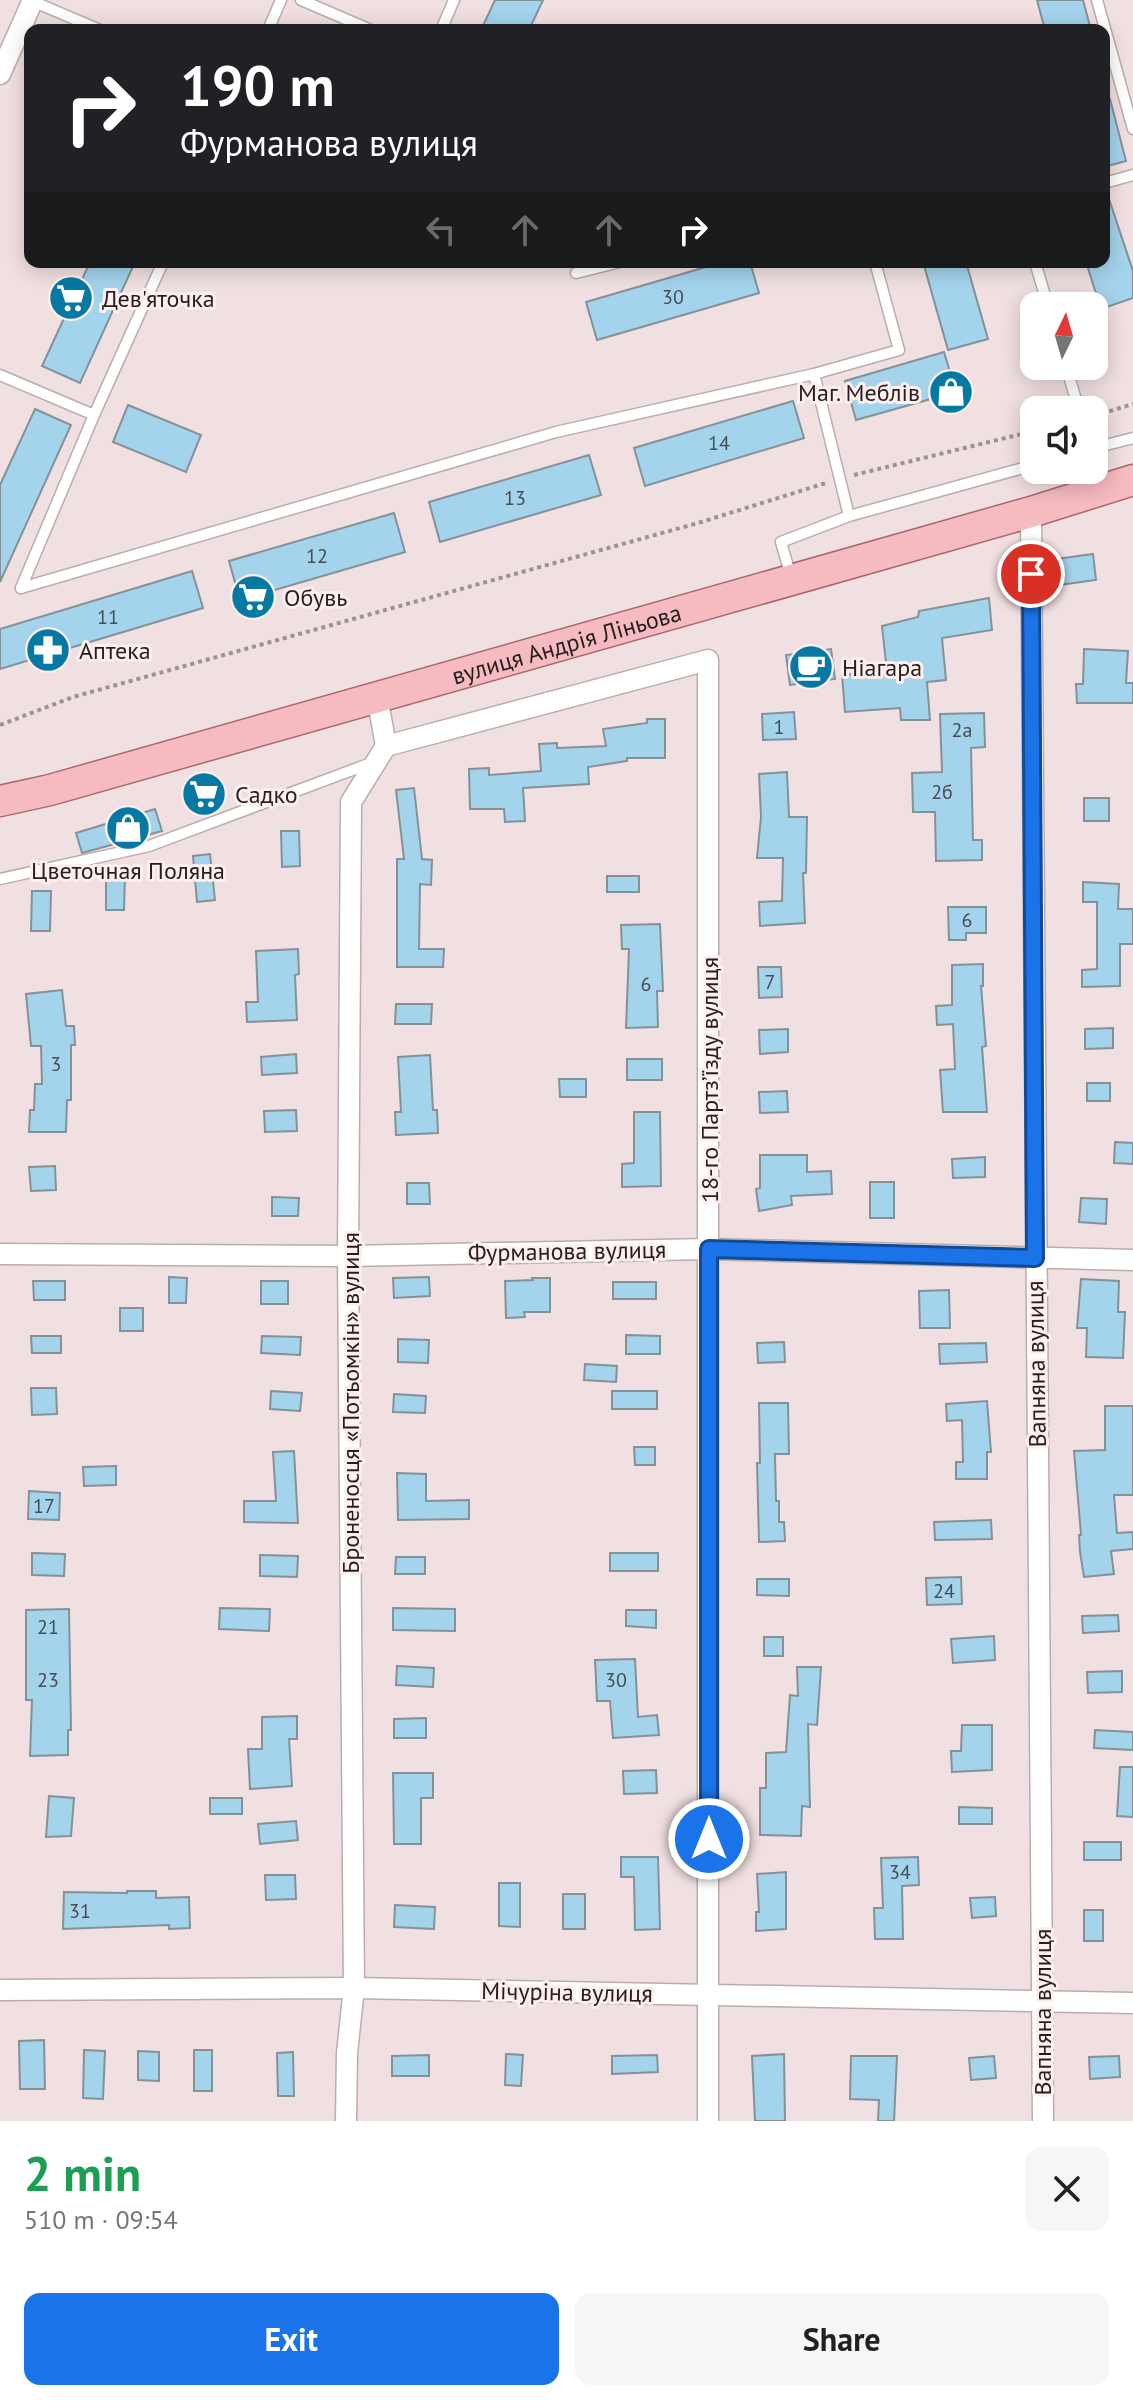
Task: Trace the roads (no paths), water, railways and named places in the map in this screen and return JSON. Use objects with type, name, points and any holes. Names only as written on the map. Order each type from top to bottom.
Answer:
[{"type":"main road","name":"вулиця Андрія Ліньова","points":[[0,801],[50,790],[1031,512],[1133,480]]},
{"type":"street","points":[[0,74],[33,0]]},
{"type":"street","name":"Вапняна вулиця","points":[[1031,512],[1043,2121]]},
{"type":"street","name":"18-го Партз’їзду вулиця","points":[[381,753],[708,660],[708,2121]]},
{"type":"street","points":[[377,696],[381,753]]},
{"type":"street","name":"Броненосця «Потьомкін» вулиця","points":[[346,2121],[347,2053],[354,1988],[348,1256],[351,802],[381,753]]},
{"type":"street","name":"Фурманова вулиця","points":[[0,1254],[348,1256],[709,1249],[1133,1260]]},
{"type":"street","name":"Мічуріна вулиця","points":[[0,1990],[354,1988],[1133,2003]]},
{"type":"lane","points":[[33,0],[87,24]]},
{"type":"lane","points":[[271,24],[281,0]]},
{"type":"lane","points":[[301,0],[357,24]]},
{"type":"lane","points":[[444,24],[454,0]]},
{"type":"lane","points":[[1097,0],[1104,24]]},
{"type":"lane","points":[[1110,47],[1133,129]]},
{"type":"lane","points":[[1110,181],[1133,175]]},
{"type":"lane","points":[[160,268],[21,588],[556,432],[814,374],[899,350],[877,268]]},
{"type":"lane","points":[[576,273],[596,268]]},
{"type":"lane","points":[[1037,268],[1044,292]]},
{"type":"lane","points":[[814,374],[849,516]]},
{"type":"lane","points":[[0,375],[94,415]]},
{"type":"lane","points":[[1108,444],[1133,438]]},
{"type":"lane","points":[[791,579],[781,542],[849,516],[1020,469]]},
{"type":"lane","points":[[0,879],[149,846],[381,753]]},
{"type":"place","name":"Дев'яточка","points":[[71,298]]},
{"type":"place","name":"Маг. Меблів","points":[[951,392]]},
{"type":"place","name":"Обувь","points":[[253,597]]},
{"type":"place","name":"Аптека","points":[[48,650]]},
{"type":"place","name":"Ніагара","points":[[811,667]]},
{"type":"place","name":"Садко","points":[[204,794]]},
{"type":"place","name":"Цветочная Поляна","points":[[128,828]]}]
